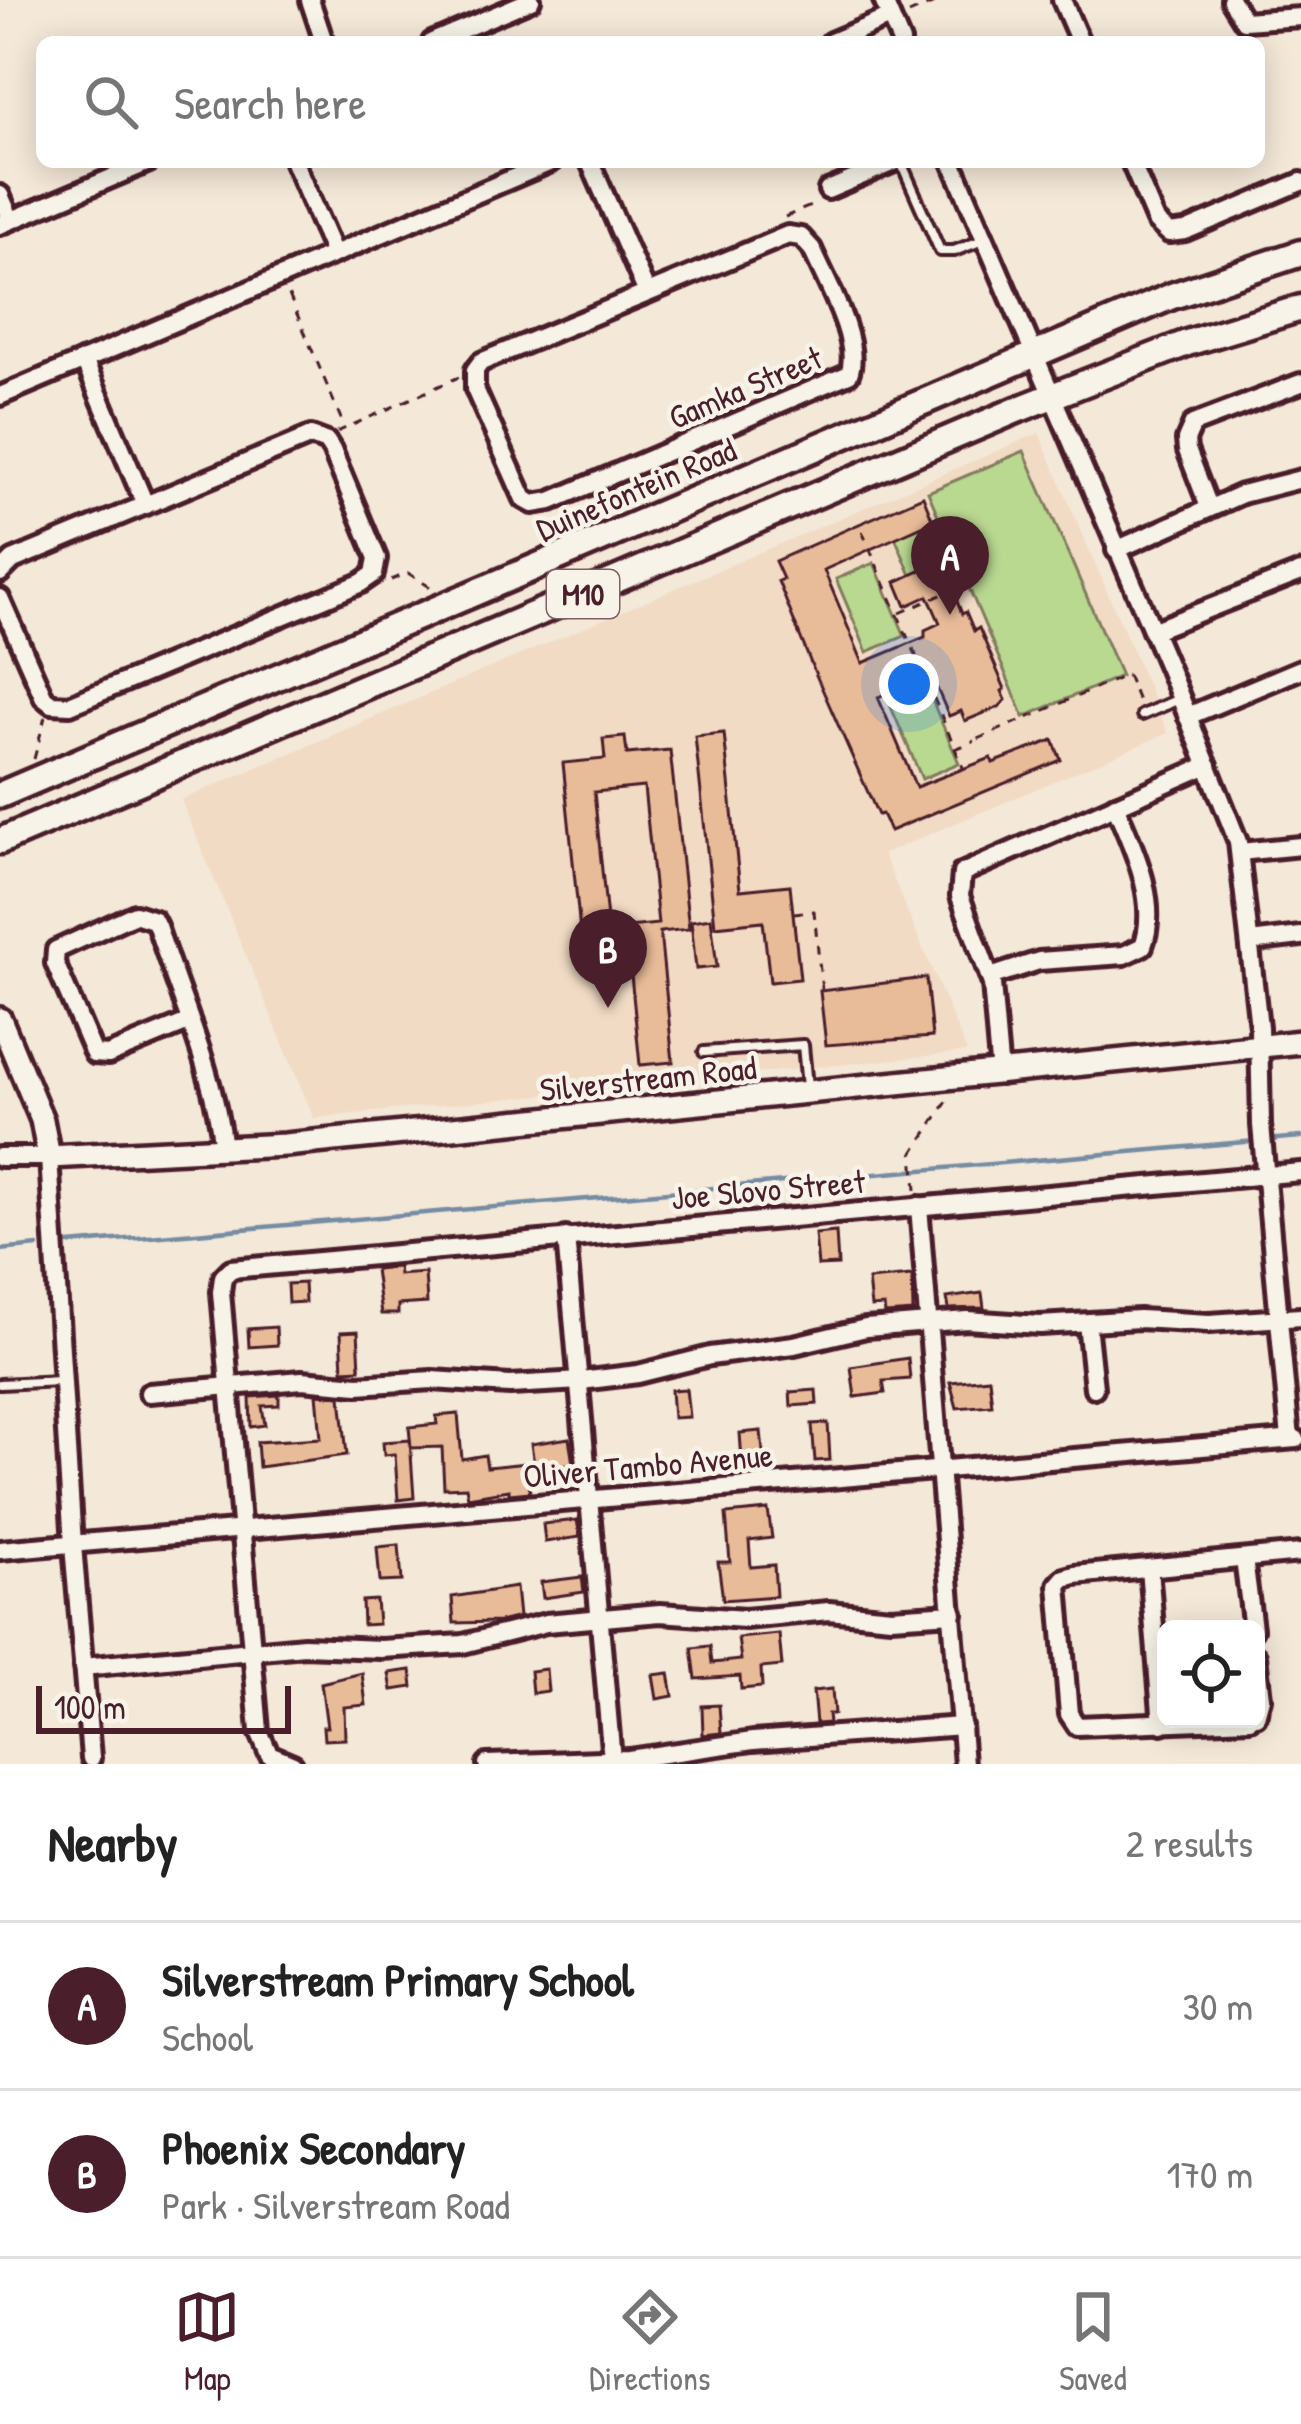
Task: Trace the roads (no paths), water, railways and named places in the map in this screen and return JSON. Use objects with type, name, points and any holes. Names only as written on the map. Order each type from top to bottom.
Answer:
[{"type":"main road","name":"Duinefontein Road","points":[[0,795],[1172,296],[1301,254]]},
{"type":"main road","name":"M10","points":[[0,842],[1051,397],[1187,343],[1301,308]]},
{"type":"street","points":[[310,0],[322,36]]},
{"type":"street","points":[[447,36],[531,0]]},
{"type":"street","points":[[1062,0],[1077,36]]},
{"type":"street","points":[[1231,0],[1244,21],[1301,17]]},
{"type":"street","points":[[474,1],[484,21]]},
{"type":"street","points":[[843,36],[892,11]]},
{"type":"street","points":[[0,195],[6,223],[135,168]]},
{"type":"street","points":[[297,168],[334,254]]},
{"type":"street","points":[[0,396],[536,168]]},
{"type":"street","points":[[593,168],[646,293]]},
{"type":"street","points":[[824,196],[884,168]]},
{"type":"street","points":[[955,168],[1184,707],[1240,852],[1265,1175],[1296,1439]]},
{"type":"street","points":[[1134,168],[1156,221],[1169,233],[1185,231],[1301,182]]},
{"type":"street","name":"Gamka Street","points":[[782,237],[801,237],[812,249],[853,345],[854,363],[842,379],[551,501],[533,504],[524,499],[475,389],[475,370],[489,358],[646,293],[782,237]]},
{"type":"street","points":[[85,361],[145,505]]},
{"type":"street","points":[[1209,507],[1187,450],[1193,424],[1301,383]]},
{"type":"street","points":[[0,573],[13,560],[300,438],[320,437],[332,450],[375,550],[377,566],[361,584],[79,703],[60,706],[39,689],[0,598]]},
{"type":"street","points":[[1117,550],[1209,507],[1259,488],[1301,479]]},
{"type":"street","points":[[1152,631],[1301,572]]},
{"type":"street","points":[[1184,707],[1301,669]]},
{"type":"street","points":[[1000,1075],[990,977],[960,896],[962,873],[1208,765]]},
{"type":"street","points":[[990,977],[1039,961],[1124,955],[1143,946],[1147,928],[1144,883],[1115,805]]},
{"type":"street","points":[[1240,852],[1301,846]]},
{"type":"street","points":[[188,1022],[108,1055],[94,1054],[55,963],[55,953],[59,947],[135,914],[148,916],[157,926],[188,1022],[216,1109],[223,1149]]},
{"type":"street","points":[[1250,942],[1301,936]]},
{"type":"street","points":[[0,1019],[42,1120],[49,1157],[91,1758]]},
{"type":"street","name":"Silverstream Road","points":[[0,1157],[223,1149],[808,1095],[1301,1042]]},
{"type":"street","name":"Joe Slovo Street","points":[[228,1386],[220,1283],[239,1266],[1301,1172]]},
{"type":"street","points":[[919,1206],[964,1764]]},
{"type":"street","points":[[566,1237],[612,1760]]},
{"type":"street","points":[[149,1393],[302,1380],[358,1385],[432,1380],[581,1381],[866,1328],[927,1322],[1139,1319],[1210,1323],[1301,1317]]},
{"type":"street","points":[[1087,1323],[1094,1388]]},
{"type":"street","points":[[228,1386],[259,1731],[269,1754],[293,1764]]},
{"type":"street","name":"Oliver Tambo Avenue","points":[[0,1550],[1296,1439]]},
{"type":"street","points":[[1157,1724],[1084,1727],[1072,1722],[1058,1593],[1064,1578],[1301,1553]]},
{"type":"street","points":[[1244,1559],[1252,1620]]},
{"type":"street","points":[[1149,1568],[1157,1664]]},
{"type":"street","points":[[83,1667],[316,1645],[381,1649],[464,1644],[530,1626],[660,1613],[745,1619],[829,1611],[891,1618],[952,1613]]},
{"type":"street","points":[[487,1764],[612,1760],[767,1740],[962,1726]]},
{"type":"lane","points":[[900,168],[940,251],[954,251],[985,239]]},
{"type":"lane","points":[[1143,714],[1184,707]]},
{"type":"lane","points":[[704,1052],[803,1045],[808,1095]]},
{"type":"lane","points":[[0,1384],[62,1381]]},
{"type":"waterway","points":[[69,1244],[1301,1137]]},
{"type":"waterway","points":[[0,1250],[38,1246]]},
{"type":"place","name":"Silverstream Primary School","points":[[950,615]]},
{"type":"place","name":"Phoenix Secondary","points":[[608,1008]]}]
